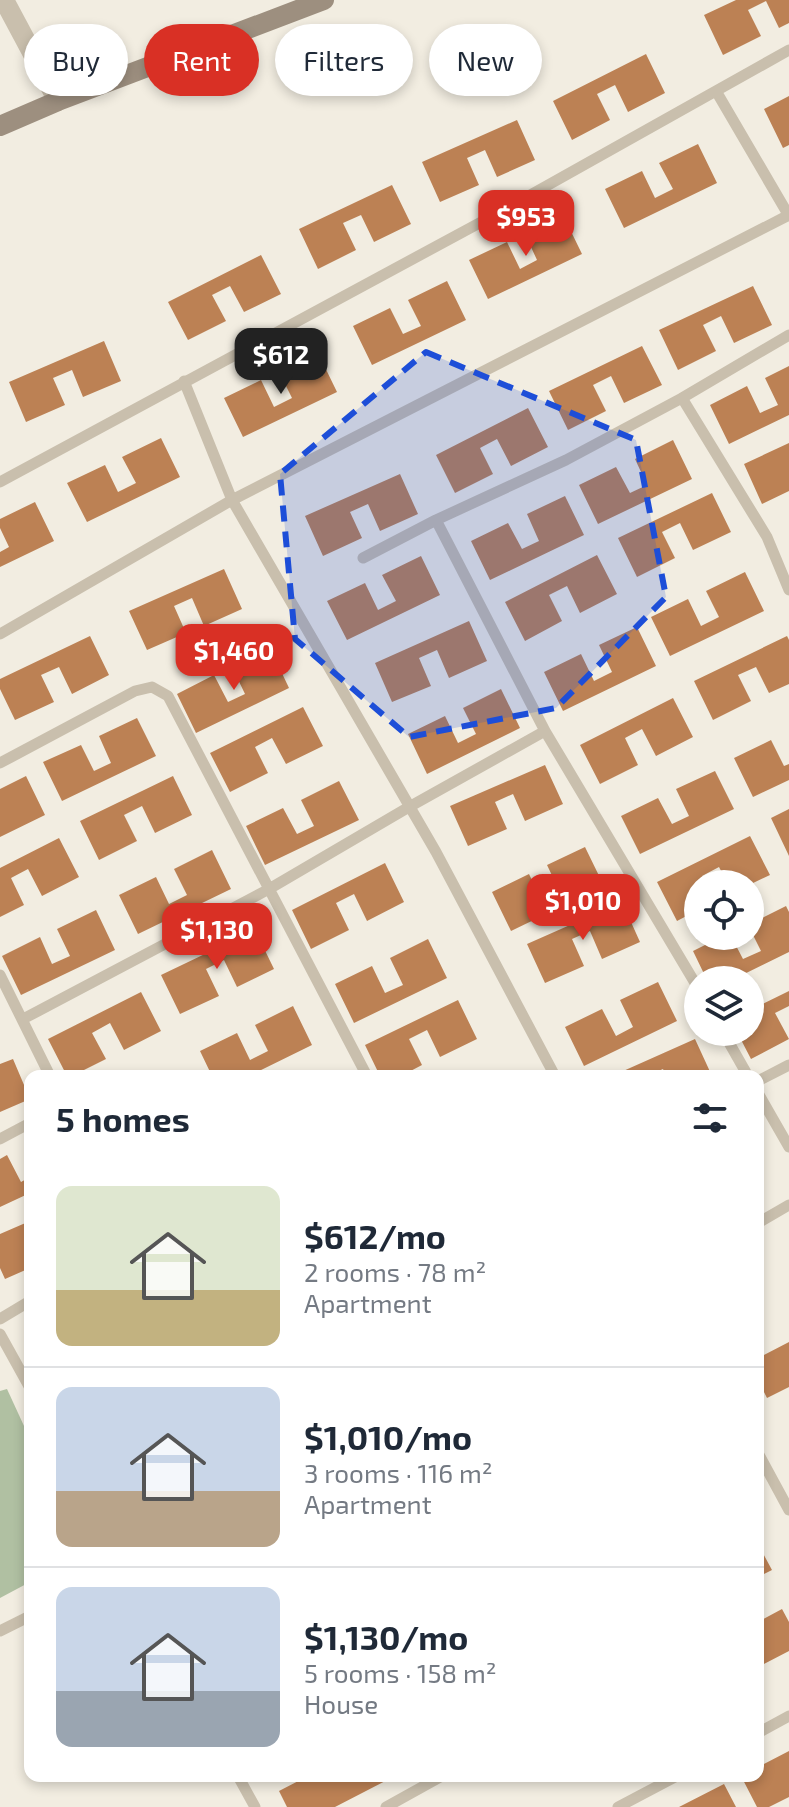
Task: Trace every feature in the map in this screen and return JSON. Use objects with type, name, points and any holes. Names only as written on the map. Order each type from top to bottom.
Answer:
[{"type":"main road","points":[[0,126],[324,0]]},
{"type":"street","points":[[4,0],[58,101]]},
{"type":"lane","points":[[0,482],[509,207],[789,50]]},
{"type":"lane","points":[[0,634],[232,500],[789,215],[716,91]]},
{"type":"lane","points":[[363,558],[436,520],[566,460],[682,398],[789,335]]},
{"type":"lane","points":[[184,381],[232,500],[436,852],[552,1070]]},
{"type":"lane","points":[[682,398],[767,537],[789,590]]},
{"type":"lane","points":[[436,520],[545,731],[685,966]]},
{"type":"lane","points":[[0,763],[135,691],[152,687],[168,696],[364,1070]]},
{"type":"lane","points":[[23,1019],[269,889],[545,731]]},
{"type":"lane","points":[[0,975],[47,1070]]},
{"type":"lane","points":[[731,1046],[745,1070]]},
{"type":"lane","points":[[764,1078],[789,1065]]},
{"type":"lane","points":[[764,1103],[789,1147]]},
{"type":"lane","points":[[0,1139],[24,1126]]},
{"type":"lane","points":[[764,1220],[789,1205]]},
{"type":"lane","points":[[0,1319],[24,1305]]},
{"type":"lane","points":[[0,1334],[24,1377]]},
{"type":"lane","points":[[764,1464],[789,1510]]},
{"type":"lane","points":[[0,1631],[24,1619]]},
{"type":"lane","points":[[764,1730],[789,1716]]},
{"type":"lane","points":[[241,1782],[255,1807]]},
{"type":"lane","points":[[386,1807],[427,1782]]},
{"type":"lane","points":[[618,1807],[666,1782]]},
{"type":"highlighted area","points":[[426,352],[636,440],[666,597],[556,708],[409,737],[295,639],[280,474]]},
{"type":"green space","points":[[7,1389],[24,1426],[24,1585],[0,1598],[0,1391]]},
{"type":"building","points":[[736,0],[789,0],[789,23],[779,28],[766,1],[748,10],[761,36],[723,55],[704,15]]},
{"type":"building","points":[[646,54],[665,93],[628,112],[615,85],[597,94],[610,120],[572,140],[553,101]]},
{"type":"building","points":[[789,96],[789,145],[783,148],[764,109]]},
{"type":"building","points":[[517,120],[535,160],[497,177],[485,150],[467,158],[479,185],[440,202],[422,162]]},
{"type":"building","points":[[698,144],[717,183],[624,228],[605,189],[642,171],[655,198],[673,189],[659,163]]},
{"type":"building","points":[[392,185],[411,224],[374,242],[361,215],[343,223],[356,250],[318,269],[299,229]]},
{"type":"building","points":[[563,215],[582,254],[488,299],[469,260],[507,242],[520,269],[537,260],[525,234]]},
{"type":"building","points":[[261,255],[281,294],[244,312],[230,286],[212,295],[226,321],[188,340],[168,302]]},
{"type":"building","points":[[447,281],[466,320],[372,365],[353,326],[390,308],[403,334],[421,326],[408,300]]},
{"type":"building","points":[[753,286],[772,325],[734,343],[721,316],[703,325],[716,351],[678,370],[659,330]]},
{"type":"building","points":[[104,341],[121,381],[83,397],[72,370],[53,378],[65,405],[26,422],[9,382]]},
{"type":"building","points":[[642,346],[662,385],[624,403],[611,376],[593,385],[606,411],[568,430],[549,391]]},
{"type":"building","points":[[318,353],[337,392],[243,437],[224,398],[261,380],[274,407],[292,398],[279,372]]},
{"type":"building","points":[[789,366],[789,415],[729,444],[710,405],[747,386],[760,413],[778,405],[765,378]]},
{"type":"building","points":[[528,408],[548,447],[511,466],[497,439],[480,448],[493,474],[455,493],[436,455]]},
{"type":"building","points":[[161,438],[180,477],[87,522],[67,483],[105,465],[118,492],[136,483],[122,457]]},
{"type":"building","points":[[673,440],[692,479],[598,524],[579,485],[616,467],[630,493],[647,485],[635,459]]},
{"type":"building","points":[[789,443],[789,491],[762,504],[744,464]]},
{"type":"building","points":[[400,474],[418,514],[380,531],[368,504],[350,512],[362,538],[323,556],[305,516]]},
{"type":"building","points":[[712,493],[731,532],[693,550],[680,523],[662,532],[675,558],[637,577],[618,538]]},
{"type":"building","points":[[565,496],[584,535],[490,580],[471,541],[508,523],[522,549],[539,541],[527,514]]},
{"type":"building","points":[[35,502],[54,541],[0,567],[0,552],[9,547],[0,528],[0,519]]},
{"type":"building","points":[[597,555],[617,594],[580,613],[567,586],[549,595],[562,621],[525,641],[505,602]]},
{"type":"building","points":[[421,556],[440,595],[347,640],[327,601],[365,583],[378,610],[396,601],[382,575]]},
{"type":"building","points":[[224,569],[242,609],[204,626],[192,598],[174,606],[186,633],[147,650],[129,611]]},
{"type":"building","points":[[745,572],[764,611],[670,656],[651,617],[688,599],[701,626],[719,617],[706,591]]},
{"type":"building","points":[[469,621],[487,661],[449,678],[437,650],[419,658],[431,686],[392,702],[375,663]]},
{"type":"building","points":[[637,627],[656,666],[563,711],[544,672],[581,654],[594,681],[612,672],[599,645]]},
{"type":"building","points":[[90,636],[109,675],[72,694],[59,667],[41,675],[54,702],[15,720],[0,689],[0,679]]},
{"type":"building","points":[[787,636],[789,684],[769,693],[756,667],[738,675],[751,701],[713,720],[694,681]]},
{"type":"building","points":[[270,648],[289,688],[196,733],[177,694],[214,675],[228,702],[245,694],[232,667]]},
{"type":"building","points":[[501,689],[520,728],[427,774],[408,734],[445,716],[458,743],[476,734],[463,708]]},
{"type":"building","points":[[673,698],[693,737],[656,756],[642,729],[625,738],[638,765],[600,784],[580,745]]},
{"type":"building","points":[[303,707],[323,746],[286,764],[272,738],[255,747],[268,773],[230,792],[210,753]]},
{"type":"building","points":[[137,718],[156,756],[62,801],[43,762],[81,745],[94,771],[111,763],[99,736]]},
{"type":"building","points":[[771,740],[784,766],[789,764],[789,780],[753,797],[734,758]]},
{"type":"building","points":[[545,765],[563,804],[525,821],[513,794],[495,802],[507,829],[468,846],[450,806]]},
{"type":"building","points":[[715,771],[734,809],[640,854],[621,816],[658,798],[672,824],[689,816],[676,789]]},
{"type":"building","points":[[26,776],[45,815],[0,837],[0,789]]},
{"type":"building","points":[[173,776],[192,815],[155,833],[142,806],[124,815],[137,841],[99,860],[80,821]]},
{"type":"building","points":[[339,781],[359,820],[265,865],[246,826],[283,808],[297,834],[314,826],[301,800]]},
{"type":"building","points":[[789,809],[789,856],[771,818]]},
{"type":"building","points":[[750,836],[770,875],[764,878],[764,870],[721,870],[719,867],[713,870],[684,870],[684,917],[677,921],[657,882]]},
{"type":"building","points":[[59,838],[79,877],[42,896],[28,869],[11,878],[24,905],[0,917],[0,868]]},
{"type":"building","points":[[585,847],[604,886],[511,931],[492,892],[529,874],[542,901],[560,892],[547,865]]},
{"type":"building","points":[[212,850],[231,889],[138,934],[119,895],[156,877],[169,904],[187,895],[174,869]]},
{"type":"building","points":[[385,863],[404,902],[367,921],[354,894],[336,903],[349,930],[311,949],[292,910]]},
{"type":"building","points":[[622,902],[640,942],[602,959],[590,931],[572,939],[584,966],[545,983],[527,944]]},
{"type":"building","points":[[786,906],[789,912],[789,952],[760,966],[700,966],[695,950],[738,950],[743,959],[764,950],[764,917]]},
{"type":"building","points":[[96,910],[115,950],[21,995],[2,956],[40,937],[52,964],[70,956],[57,929]]},
{"type":"building","points":[[255,930],[274,969],[237,987],[224,960],[206,969],[219,996],[180,1014],[161,975]]},
{"type":"building","points":[[428,939],[447,978],[354,1023],[335,984],[372,966],[385,993],[403,985],[390,958]]},
{"type":"building","points":[[658,982],[677,1021],[584,1066],[565,1027],[602,1009],[616,1036],[633,1027],[620,1000]]},
{"type":"building","points":[[789,991],[789,1006],[775,1013],[789,1039],[751,1059],[744,1046],[764,1046],[764,1003]]},
{"type":"building","points":[[141,992],[161,1031],[124,1050],[110,1023],[92,1033],[106,1059],[84,1070],[64,1070],[48,1039]]},
{"type":"building","points":[[458,1000],[477,1039],[440,1057],[427,1030],[409,1039],[422,1065],[412,1070],[377,1070],[365,1045]]},
{"type":"building","points":[[293,1006],[312,1045],[261,1070],[209,1070],[200,1051],[237,1033],[250,1060],[268,1051],[255,1025]]},
{"type":"building","points":[[684,1044],[698,1046],[709,1070],[663,1069],[625,1070]]},
{"type":"building","points":[[13,1059],[24,1085],[24,1102],[0,1112],[0,1064]]},
{"type":"building","points":[[7,1155],[21,1182],[24,1180],[24,1196],[0,1207],[0,1159]]},
{"type":"building","points":[[24,1224],[24,1271],[5,1279],[0,1268],[0,1234]]},
{"type":"building","points":[[789,1342],[789,1387],[767,1398],[764,1392],[764,1355]]},
{"type":"building","points":[[764,1555],[772,1570],[764,1574]]},
{"type":"building","points":[[782,1609],[789,1622],[789,1651],[764,1664],[764,1619]]},
{"type":"building","points":[[789,1751],[789,1797],[769,1807],[757,1807],[744,1782],[764,1782],[764,1764]]},
{"type":"building","points":[[296,1782],[383,1782],[335,1807],[287,1807],[279,1791]]},
{"type":"building","points":[[724,1784],[736,1807],[679,1807]]}]
